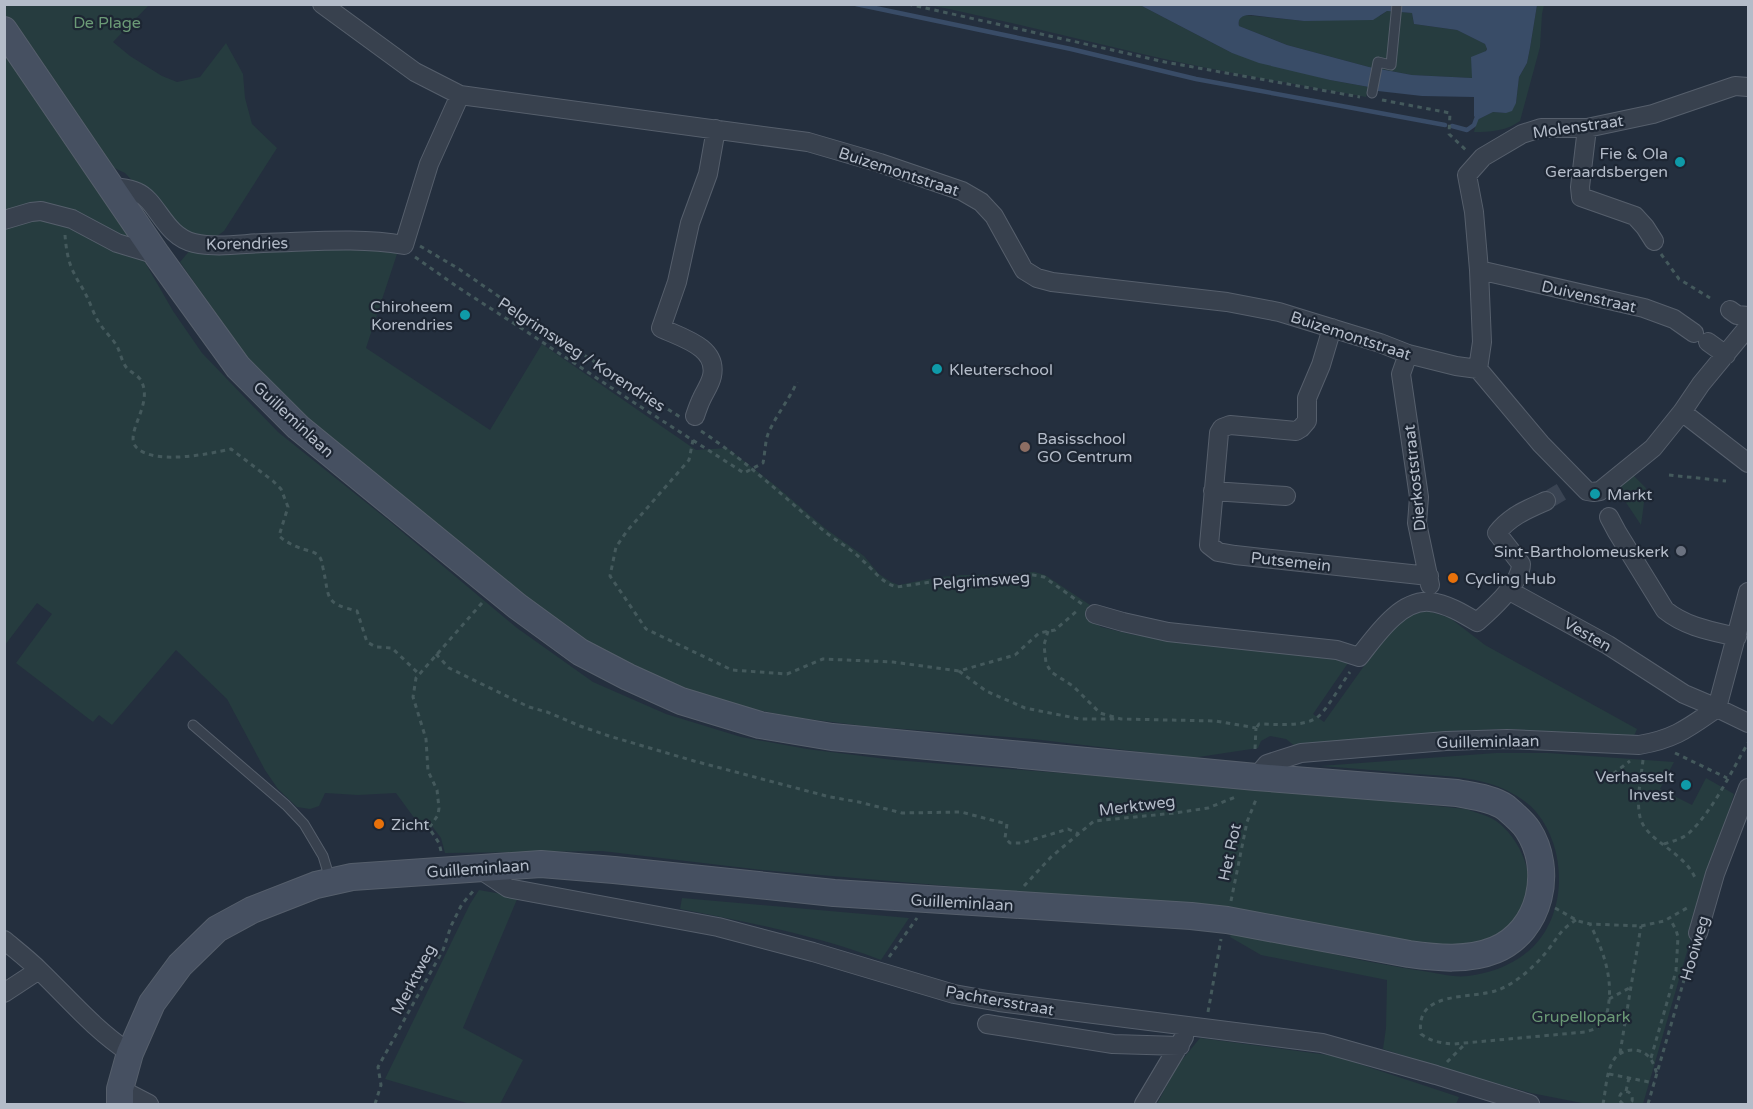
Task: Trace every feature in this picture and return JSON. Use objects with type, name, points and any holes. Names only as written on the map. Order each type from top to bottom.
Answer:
[{"type":"main road","name":"Guilleminlaan","points":[[4,30],[110,186],[238,367],[298,427],[497,590],[580,652],[681,701],[760,726],[832,737],[1256,789],[1457,792],[1482,798],[1504,807],[1527,828],[1539,852],[1542,864],[1541,891],[1523,930],[1514,939],[1496,950],[1466,958],[1434,958],[1227,920],[1191,916],[834,893],[541,864],[352,877],[316,885],[252,910],[217,929],[180,965],[152,1003],[130,1053],[120,1097]]},
{"type":"street","name":"Buizemontstraat","points":[[322,4],[415,72],[460,95],[808,142],[880,163],[962,191],[981,202],[994,216],[1024,270],[1037,278],[1052,282],[1227,302],[1279,312],[1380,342],[1408,354],[1478,369]]},
{"type":"street","name":"Molenstraat","points":[[1478,162],[1522,134],[1541,128],[1587,128],[1653,114],[1736,86],[1749,87]]},
{"type":"street","points":[[405,241],[429,164],[460,95]]},
{"type":"street","points":[[1587,128],[1581,197],[1635,216],[1654,241]]},
{"type":"street","points":[[693,413],[712,376],[713,366],[710,357],[698,345],[659,335],[677,282],[690,223],[708,174],[716,129]]},
{"type":"street","points":[[1478,162],[1467,175],[1474,212],[1479,270],[1482,342],[1478,369],[1575,485],[1593,492],[1600,491],[1653,448],[1701,384],[1749,327]]},
{"type":"street","name":"Korendries","points":[[110,186],[137,192],[147,199],[164,222],[179,235],[192,242],[214,246],[330,241],[405,241]]},
{"type":"street","points":[[4,220],[41,211],[82,224],[117,243],[158,255]]},
{"type":"street","name":"Duivenstraat","points":[[1479,270],[1644,308],[1674,320],[1726,355]]},
{"type":"street","points":[[1730,310],[1737,315],[1749,316]]},
{"type":"street","name":"Putsemein","points":[[1332,328],[1307,398],[1307,420],[1300,428],[1296,431],[1230,425],[1222,428],[1219,433],[1209,545],[1218,552],[1429,576]]},
{"type":"street","name":"Dierkoststraat","points":[[1408,354],[1401,374],[1419,497],[1417,523],[1429,576],[1432,602]]},
{"type":"street","points":[[1682,412],[1749,463]]},
{"type":"street","points":[[1213,491],[1286,496]]},
{"type":"street","points":[[1089,610],[1123,622],[1168,632],[1336,650],[1354,665],[1385,624],[1406,608],[1422,602],[1432,602],[1455,609],[1477,622],[1508,590],[1522,566],[1497,533],[1505,522],[1546,501]]},
{"type":"street","points":[[1609,517],[1665,610],[1688,624],[1737,637]]},
{"type":"street","name":"Vesten","points":[[1508,590],[1608,645],[1684,694],[1749,723]]},
{"type":"street","points":[[1717,708],[1746,612],[1749,592]]},
{"type":"street","name":"Guilleminlaan","points":[[1256,789],[1267,764],[1301,753],[1446,741],[1507,739],[1639,745],[1658,742],[1680,734],[1717,708]]},
{"type":"street","name":"Hooiweg","points":[[1698,933],[1715,874],[1747,790]]},
{"type":"street","name":"Pachtersstraat","points":[[478,868],[508,888],[718,927],[813,952],[954,994],[999,1002],[1322,1043],[1530,1104]]},
{"type":"street","points":[[4,940],[39,970],[116,1044],[130,1053]]},
{"type":"street","points":[[4,993],[39,970]]},
{"type":"street","name":"Pachtersstraat","points":[[987,1023],[1113,1044],[1180,1046]]},
{"type":"street","points":[[1144,1104],[1180,1046],[1189,1027]]},
{"type":"street","points":[[120,1097],[149,1104]]},
{"type":"lane","points":[[1376,97],[1378,62],[1391,64],[1397,9]]},
{"type":"lane","points":[[193,725],[286,805],[304,824],[323,856],[330,882]]},
{"type":"path","points":[[908,4],[1207,71],[1362,97]]},
{"type":"path","points":[[1376,97],[1450,113],[1449,134],[1478,162]]},
{"type":"path","points":[[63,217],[66,249],[73,273],[99,323],[122,354],[125,366],[139,377],[144,388],[143,409],[132,439],[136,447],[147,454],[165,458],[190,457],[231,449],[273,481],[281,489],[288,507],[279,537],[287,543],[317,554],[322,560],[327,593],[332,601],[340,607],[357,611],[367,642],[376,647],[392,648],[419,674]]},
{"type":"path","name":"Pelgrimsweg","points":[[405,241],[459,269],[581,353],[693,413],[713,439],[838,543],[861,558],[889,585],[897,587],[944,580],[1034,575],[1044,578],[1089,610]]},
{"type":"path","name":"Pelgrimsweg / Korendries","points":[[405,241],[407,251],[459,288],[739,471],[744,473],[752,470]]},
{"type":"path","points":[[1654,241],[1679,279],[1710,298]]},
{"type":"path","points":[[752,470],[763,463],[767,436],[797,382]]},
{"type":"path","points":[[693,440],[689,460],[627,531],[616,548],[610,576],[646,629],[732,670],[787,674],[823,659],[893,662],[959,670],[1014,655],[1039,633],[1055,630],[1089,610]]},
{"type":"path","points":[[1670,475],[1699,480],[1726,480]]},
{"type":"path","points":[[444,870],[439,843],[429,828],[438,815],[439,808],[437,790],[428,771],[426,739],[413,697],[416,678],[486,598],[497,590]]},
{"type":"path","points":[[1048,631],[1044,645],[1046,663],[1051,672],[1073,686],[1100,713],[1121,719]]},
{"type":"path","points":[[436,654],[449,668],[529,707],[609,736],[694,761],[830,797],[902,813],[961,812],[995,820],[1007,824],[1005,838],[1010,843],[1022,843],[1068,829],[1079,834]]},
{"type":"path","points":[[1256,749],[1256,728],[1259,724],[1293,724],[1312,720],[1320,715],[1354,665]]},
{"type":"path","points":[[959,670],[986,691],[1025,708],[1080,719],[1215,721],[1256,728]]},
{"type":"path","points":[[1664,844],[1689,833],[1703,817],[1749,742]]},
{"type":"path","points":[[1671,751],[1727,778]]},
{"type":"path","points":[[1643,755],[1639,806],[1641,820],[1648,832],[1687,864],[1693,873],[1697,889]]},
{"type":"path","points":[[1606,779],[1634,756]]},
{"type":"path","name":"Merktweg","points":[[1007,904],[1051,857],[1094,821],[1208,808],[1256,789]]},
{"type":"path","name":"Het Rot","points":[[1230,909],[1247,822],[1256,789]]},
{"type":"path","name":"Merktweg","points":[[375,1104],[381,1085],[378,1067],[443,950],[462,904],[480,883],[478,868]]},
{"type":"path","points":[[889,956],[931,900]]},
{"type":"path","points":[[1561,911],[1576,920],[1590,924],[1641,926],[1670,919],[1690,905]]},
{"type":"path","points":[[1657,1074],[1651,1058],[1676,971],[1678,938],[1670,919]]},
{"type":"path","points":[[1576,920],[1565,927],[1549,948],[1521,977],[1498,990],[1442,999],[1425,1011],[1419,1024],[1421,1034],[1440,1043],[1467,1042],[1585,1032],[1598,1027],[1604,1020],[1609,999],[1609,980],[1602,949],[1590,924]]},
{"type":"path","points":[[1620,1053],[1641,926]]},
{"type":"path","name":"Hooiweg","points":[[1648,1104],[1698,933]]},
{"type":"path","points":[[1208,1012],[1221,940]]},
{"type":"path","points":[[1609,999],[1631,987]]},
{"type":"path","points":[[1436,1075],[1467,1042]]},
{"type":"path","points":[[1603,1104],[1614,1059],[1620,1053],[1638,1050],[1651,1058]]},
{"type":"path","points":[[1609,1074],[1654,1083]]},
{"type":"path","points":[[1626,1091],[1629,1078]]},
{"type":"path","points":[[1623,1104],[1619,1096],[1626,1091]]},
{"type":"path","points":[[1626,1091],[1632,1097],[1632,1101],[1628,1104]]},
{"type":"green space","name":"De Plage","points":[[5,5],[149,5],[113,42],[130,56],[162,76],[177,82],[200,77],[226,43],[243,74],[245,98],[252,124],[277,148],[224,231],[213,239],[180,230],[125,173],[108,165],[93,172],[173,311],[202,353],[278,432],[517,628],[593,682],[666,714],[741,737],[807,749],[894,760],[1267,789],[1466,809],[1496,821],[1508,831],[1514,840],[1524,860],[1529,882],[1525,904],[1505,929],[1483,942],[1438,946],[1089,898],[762,870],[602,851],[445,853],[441,838],[429,822],[415,819],[396,793],[358,795],[325,793],[319,806],[310,809],[297,807],[278,789],[265,770],[227,699],[176,650],[112,725],[99,715],[93,722],[16,663],[52,614],[37,603],[5,645]]},
{"type":"green space","points":[[929,5],[1140,5],[1232,53],[1330,80],[1369,87],[1366,97],[1252,76],[1166,59]]},
{"type":"green space","points":[[1537,5],[1544,5],[1540,47],[1520,121],[1504,129],[1474,132],[1477,120],[1493,112],[1506,113],[1516,103],[1519,77],[1527,63]]},
{"type":"green space","points":[[1387,11],[1412,13],[1414,24],[1457,30],[1485,44],[1487,48],[1472,78],[1412,75],[1369,67],[1287,45],[1239,26],[1239,18],[1244,15],[1304,21],[1380,16]]},
{"type":"green space","points":[[383,247],[397,254],[366,348],[490,430],[542,344],[696,450],[727,448],[826,529],[864,556],[879,574],[899,585],[939,577],[1034,572],[1045,575],[1090,605],[1088,618],[1101,627],[1134,635],[1322,652],[1348,663],[1313,714],[1324,722],[1395,627],[1415,612],[1425,610],[1450,618],[1485,645],[1637,729],[1634,736],[1507,729],[1453,731],[1296,747],[1286,739],[1270,736],[1261,741],[1258,748],[1192,758],[1033,739],[864,726],[792,717],[753,709],[642,672],[596,647],[515,591],[293,408],[243,352],[180,262],[191,249]]},
{"type":"green space","points":[[1633,475],[1646,488],[1641,525],[1617,489]]},
{"type":"green space","name":"Grupellopark","points":[[1496,753],[1548,753],[1674,762],[1660,789],[1692,805],[1706,778],[1734,794],[1643,1104],[1587,1104],[1531,1093],[1383,1049],[1387,980],[1261,955],[1230,937],[1232,931],[1375,963],[1457,976],[1486,973],[1519,958],[1533,947],[1544,933],[1552,917],[1559,881],[1554,845],[1547,828],[1531,806],[1498,786],[1475,780],[1320,766]]},
{"type":"green space","points":[[479,890],[518,897],[463,1028],[523,1060],[500,1104],[470,1104],[385,1079],[470,904]]},
{"type":"green space","points":[[682,898],[909,918],[881,960],[807,936],[680,909]]},
{"type":"green space","points":[[1200,1038],[1335,1056],[1459,1097],[1456,1104],[1157,1104],[1177,1066]]},
{"type":"water","points":[[1140,5],[1537,5],[1527,63],[1519,77],[1516,103],[1512,111],[1493,112],[1477,120],[1474,116],[1474,97],[1422,96],[1378,91],[1369,87],[1259,63],[1232,53]],"holes":[[[1387,11],[1412,13],[1414,24],[1457,30],[1485,44],[1486,51],[1471,57],[1472,78],[1412,75],[1369,67],[1287,45],[1239,26],[1239,20],[1248,15],[1304,21],[1373,20]]]},
{"type":"waterway","points":[[856,4],[1071,49],[1196,79],[1445,125]]},
{"type":"waterway","points":[[1452,126],[1467,130],[1474,125],[1477,117]]},
{"type":"tunnel","points":[[1546,501],[1566,489]]},
{"type":"place","name":"Fie & Ola Geraardsbergen","points":[[1680,162]]},
{"type":"place","name":"Chiroheem Korendries","points":[[465,315]]},
{"type":"place","name":"Kleuterschool","points":[[937,369]]},
{"type":"place","name":"Basisschool GO Centrum","points":[[1025,447]]},
{"type":"place","name":"Markt","points":[[1595,494]]},
{"type":"place","name":"Sint-Bartholomeuskerk","points":[[1681,551]]},
{"type":"place","name":"Cycling Hub","points":[[1453,578]]},
{"type":"place","name":"Verhasselt Invest","points":[[1686,785]]},
{"type":"place","name":"Zicht","points":[[379,824]]}]
